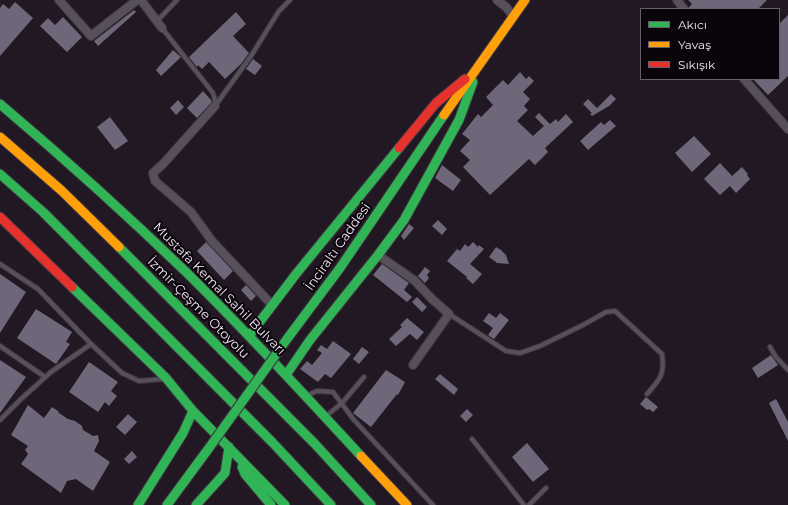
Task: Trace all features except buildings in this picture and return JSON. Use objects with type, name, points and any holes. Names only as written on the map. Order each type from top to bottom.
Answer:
[{"type":"main road","name":"İnciraltı Caddesi","points":[[167,505],[340,268],[414,158],[525,0]]},
{"type":"main road","points":[[286,375],[310,340],[378,256],[404,220],[459,120],[478,68]]},
{"type":"main road","points":[[249,336],[296,274],[436,103],[478,68]]},
{"type":"main road","name":"Mustafa Kemal Sahil Bulvarı","points":[[0,104],[82,175],[132,221],[249,336],[407,505]]},
{"type":"main road","name":"İzmir-Çeşme Otoyolu","points":[[0,137],[62,191],[177,305],[315,444],[371,505]]},
{"type":"main road","points":[[0,174],[43,212],[273,443],[331,505]]},
{"type":"main road","points":[[0,217],[166,378],[193,411],[285,505]]},
{"type":"main road","points":[[138,505],[183,433],[193,411]]},
{"type":"main road","points":[[196,505],[225,473],[229,448]]},
{"type":"main road","points":[[237,455],[245,474],[272,505]]},
{"type":"main road","points":[[225,473],[233,472],[245,474]]},
{"type":"street","points":[[59,0],[91,36],[137,0]]},
{"type":"street","points":[[141,0],[162,28]]},
{"type":"street","points":[[497,0],[506,7],[513,16]]},
{"type":"street","points":[[677,0],[683,8]]},
{"type":"street","points":[[745,80],[788,129]]},
{"type":"street","points":[[215,106],[163,164],[153,172],[155,181],[191,212],[212,241],[272,305]]},
{"type":"street","points":[[378,256],[414,280],[449,314],[413,365]]},
{"type":"lane","points":[[156,21],[177,0]]},
{"type":"lane","points":[[215,106],[251,56],[279,11],[290,0]]},
{"type":"lane","points":[[162,28],[213,93],[215,106]]},
{"type":"lane","points":[[0,264],[38,288],[91,344],[122,373],[143,381],[166,378]]},
{"type":"lane","points":[[449,314],[506,351],[520,353],[540,346],[584,325],[606,312],[615,311],[662,354],[663,365],[660,378],[647,394]]},
{"type":"lane","points":[[0,420],[45,377],[91,344]]},
{"type":"lane","points":[[0,346],[45,377]]},
{"type":"lane","points":[[770,348],[788,370]]},
{"type":"lane","points":[[325,417],[342,403],[364,377]]},
{"type":"lane","points":[[305,396],[317,391],[333,392],[354,420],[433,505]]},
{"type":"lane","points":[[472,439],[524,505]]},
{"type":"lane","points":[[529,505],[546,488]]},
{"type":"traffic: fast","points":[[286,375],[310,340],[404,220],[459,120],[473,82]]},
{"type":"traffic: fast","points":[[0,104],[94,186],[186,272],[253,340],[361,456]]},
{"type":"traffic: fast","points":[[287,339],[340,268],[444,115]]},
{"type":"traffic: fast","points":[[249,336],[296,274],[399,148]]},
{"type":"traffic: fast","points":[[0,174],[43,212],[273,443],[331,505]]},
{"type":"traffic: fast","points":[[119,247],[315,444],[371,505]]},
{"type":"traffic: fast","points":[[72,287],[166,378],[193,411],[285,505]]},
{"type":"traffic: fast","points":[[209,448],[287,339]]},
{"type":"traffic: fast","points":[[138,505],[183,433],[193,411]]},
{"type":"traffic: fast","points":[[196,505],[225,473],[229,447]]},
{"type":"traffic: fast","points":[[167,505],[209,448]]},
{"type":"traffic: fast","points":[[242,467],[245,474],[271,505]]},
{"type":"traffic: slow","points":[[444,115],[525,0]]},
{"type":"traffic: slow","points":[[0,137],[62,191],[119,247]]},
{"type":"traffic: slow","points":[[361,456],[407,505]]},
{"type":"traffic: jam","points":[[399,148],[436,103],[465,79]]},
{"type":"traffic: jam","points":[[0,217],[72,287]]}]
